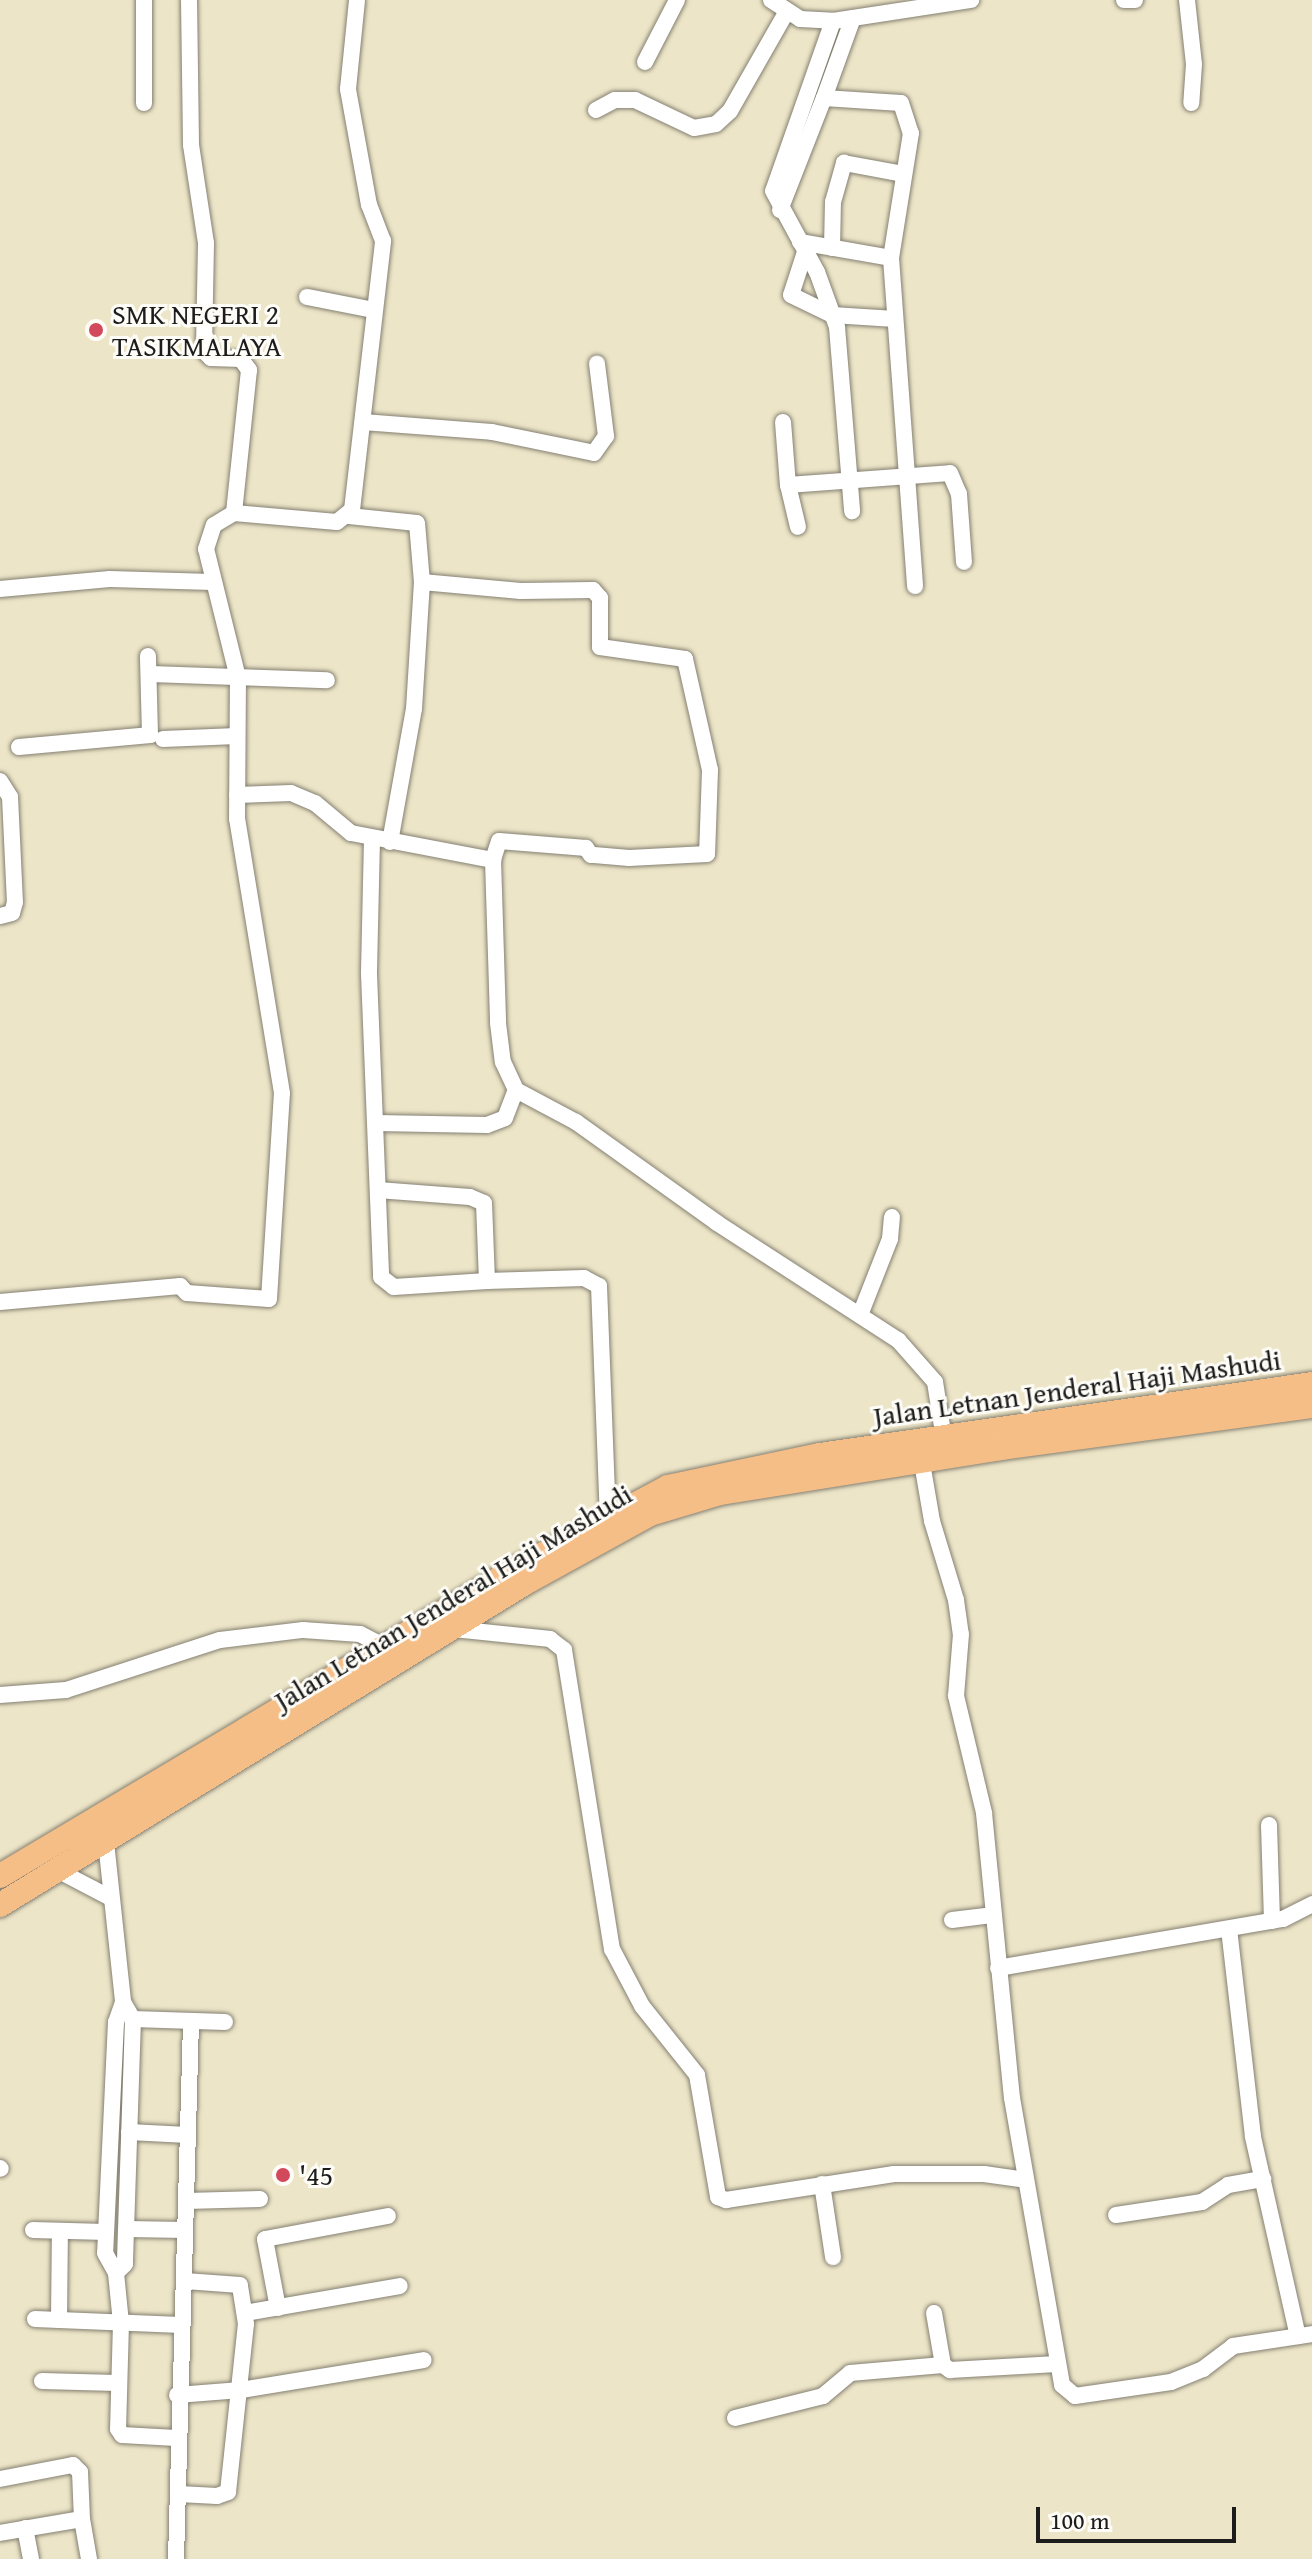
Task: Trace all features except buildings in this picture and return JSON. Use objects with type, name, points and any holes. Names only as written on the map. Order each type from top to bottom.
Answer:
[{"type":"main road","name":"Jalan Letnan Jenderal Haji Mashudi","points":[[0,1905],[454,1629],[650,1514],[822,1466],[944,1439],[1312,1384]]},
{"type":"main road","name":"Jalan Letnan Jenderal Haji Mashudi","points":[[0,1876],[608,1516],[705,1476],[822,1466],[922,1463],[1312,1406]]},
{"type":"street","points":[[144,0],[144,103]]},
{"type":"street","points":[[189,0],[191,145],[206,243],[204,351],[211,358],[241,359],[249,370],[234,513]]},
{"type":"street","points":[[349,516],[383,241],[369,205],[348,89],[357,0]]},
{"type":"street","points":[[645,62],[677,0]]},
{"type":"street","points":[[596,110],[615,100],[635,100],[694,128],[716,124],[730,111],[778,5],[833,21],[971,0]]},
{"type":"street","points":[[1124,0],[1135,0]]},
{"type":"street","points":[[1187,0],[1194,64],[1191,103]]},
{"type":"street","points":[[780,210],[853,18]]},
{"type":"street","points":[[833,21],[795,117],[773,191],[832,315],[852,511]]},
{"type":"street","points":[[824,98],[901,103],[910,123],[891,258],[915,586]]},
{"type":"street","points":[[795,117],[815,123]]},
{"type":"street","points":[[784,150],[802,156]]},
{"type":"street","points":[[832,248],[833,202],[844,163],[904,174]]},
{"type":"street","points":[[802,247],[832,248],[891,258]]},
{"type":"street","points":[[802,247],[790,293],[832,315],[895,319]]},
{"type":"street","points":[[307,297],[373,310]]},
{"type":"street","points":[[363,422],[492,432],[594,453],[606,436],[597,364]]},
{"type":"street","points":[[783,422],[788,485],[798,527]]},
{"type":"street","points":[[788,485],[942,472],[956,480],[964,562]]},
{"type":"street","points":[[0,1302],[180,1286],[187,1293],[269,1299],[282,1093],[237,795],[238,678],[212,582],[209,536],[214,525],[234,513],[324,522],[349,516],[417,523],[422,582],[414,709],[390,842]]},
{"type":"street","points":[[0,589],[110,579],[212,582]]},
{"type":"street","points":[[422,582],[596,590],[600,647],[679,655],[688,667],[710,770],[707,854],[629,858],[591,855],[586,848],[499,841],[493,860],[498,1023],[503,1062],[516,1090],[576,1122],[717,1223],[898,1340],[928,1370],[940,1395],[944,1439]]},
{"type":"street","points":[[19,747],[148,736],[151,674],[148,656]]},
{"type":"street","points":[[151,674],[327,680]]},
{"type":"street","points":[[163,739],[237,736]]},
{"type":"street","points":[[0,781],[10,797],[15,902],[12,913],[0,916]]},
{"type":"street","points":[[237,795],[303,796],[351,833],[493,860]]},
{"type":"street","points":[[372,839],[369,960],[384,1282],[394,1287],[584,1278],[601,1290],[608,1516]]},
{"type":"street","points":[[376,1123],[487,1125],[505,1118],[516,1090]]},
{"type":"street","points":[[378,1190],[484,1203],[487,1281]]},
{"type":"street","points":[[860,1315],[890,1239],[892,1217]]},
{"type":"street","points":[[922,1463],[958,1611],[956,1696],[984,1813],[990,1915],[1026,2180],[1057,2364],[1067,2394],[1084,2396],[1183,2379],[1233,2346],[1305,2335],[1263,2179],[1243,2079],[1229,1929]]},
{"type":"street","points":[[454,1629],[550,1639],[564,1650],[612,1949],[642,2006],[697,2075],[716,2193],[726,2200],[822,2184],[923,2173],[1026,2180]]},
{"type":"street","points":[[0,1695],[66,1690],[203,1644],[303,1630],[360,1634],[388,1648]]},
{"type":"street","points":[[1269,1825],[1272,1921]]},
{"type":"street","points":[[106,1842],[109,1897],[123,2002],[133,2019],[125,2264],[116,2273]]},
{"type":"street","points":[[59,1871],[109,1897]]},
{"type":"street","points":[[998,1968],[1272,1921],[1312,1904]]},
{"type":"street","points":[[952,1920],[990,1915]]},
{"type":"street","points":[[123,2002],[116,2022],[106,2232],[106,2261],[116,2273],[121,2323],[117,2383],[120,2435],[176,2438]]},
{"type":"street","points":[[133,2019],[225,2022]]},
{"type":"street","points":[[176,2559],[179,2494],[177,2395],[185,2281],[191,2022]]},
{"type":"street","points":[[129,2132],[188,2135]]},
{"type":"street","points":[[1116,2215],[1207,2201],[1228,2185],[1263,2179]]},
{"type":"street","points":[[822,2184],[833,2257]]},
{"type":"street","points":[[186,2201],[260,2199]]},
{"type":"street","points":[[278,2308],[265,2239],[388,2216]]},
{"type":"street","points":[[127,2229],[185,2230]]},
{"type":"street","points":[[33,2230],[106,2232]]},
{"type":"street","points":[[59,2320],[60,2231]]},
{"type":"street","points":[[179,2494],[217,2496],[228,2492],[241,2390],[245,2313],[240,2285],[185,2281]]},
{"type":"street","points":[[245,2313],[400,2286]]},
{"type":"street","points":[[934,2313],[943,2365]]},
{"type":"street","points":[[35,2319],[181,2325]]},
{"type":"street","points":[[177,2395],[241,2390],[424,2360]]},
{"type":"street","points":[[735,2418],[823,2396],[850,2373],[943,2365],[956,2371],[1057,2364]]},
{"type":"street","points":[[42,2381],[117,2383]]},
{"type":"street","points":[[0,2479],[73,2465],[80,2472],[82,2519],[89,2559]]},
{"type":"street","points":[[0,2533],[82,2519]]},
{"type":"street","points":[[25,2528],[31,2559]]},
{"type":"place","name":"SMK NEGERI 2 TASIKMALAYA","points":[[96,330]]},
{"type":"place","name":"'45","points":[[283,2175]]}]
